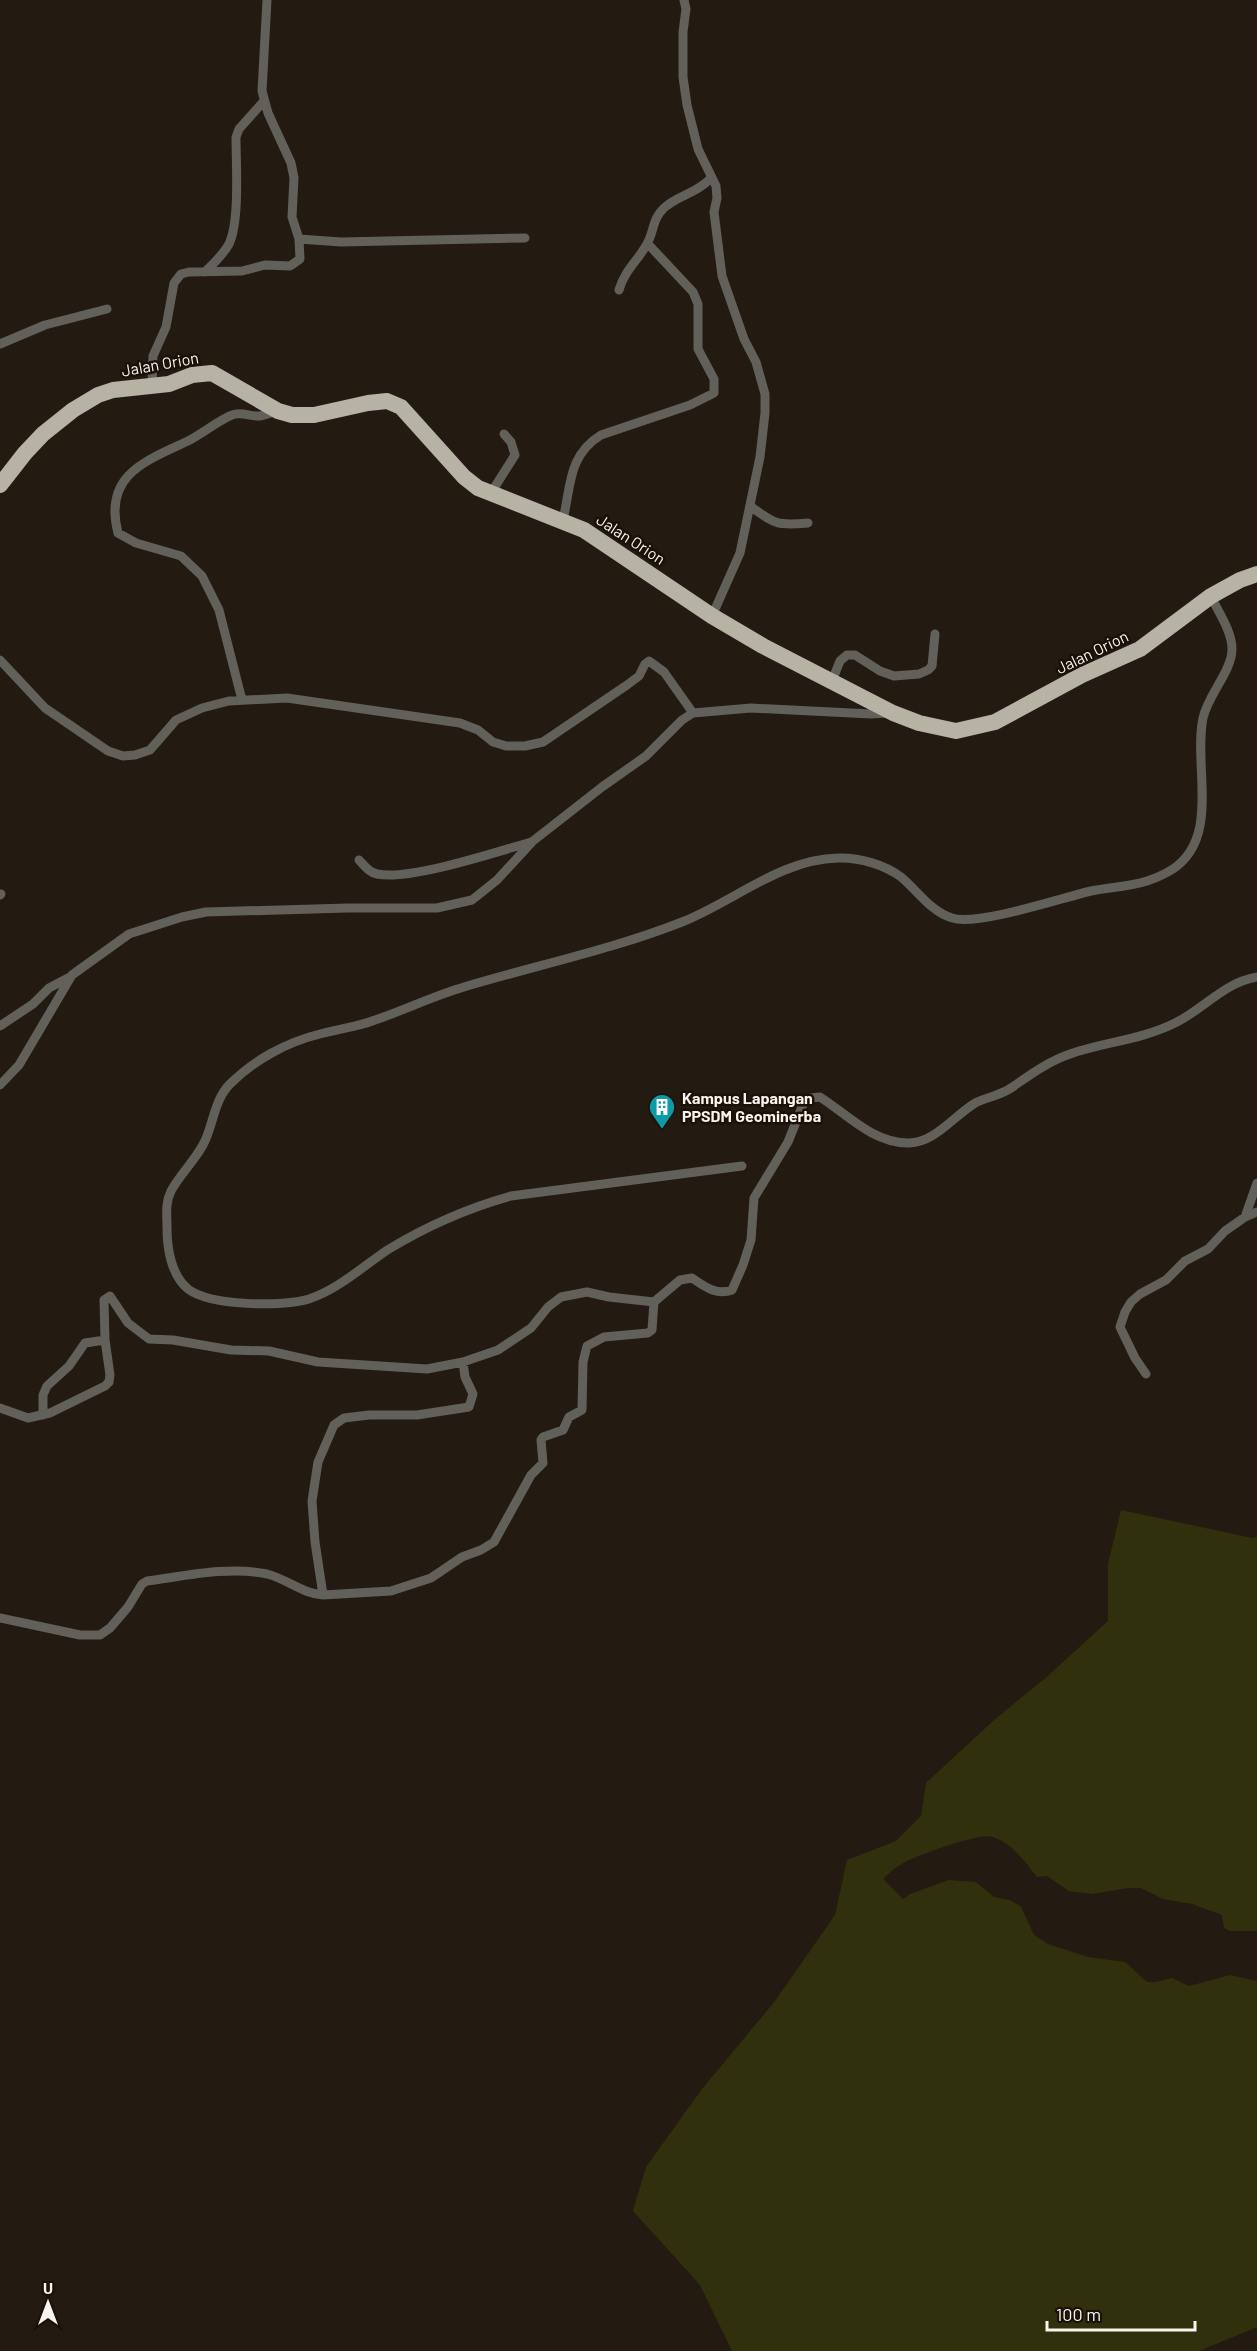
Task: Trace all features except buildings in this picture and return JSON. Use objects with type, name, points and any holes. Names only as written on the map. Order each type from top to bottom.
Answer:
[{"type":"highway","name":"Jalan Orion","points":[[0,485],[31,447],[73,410],[98,395],[113,390],[152,387],[169,384],[192,375],[212,373],[278,411],[292,415],[314,415],[387,401],[401,407],[464,477],[478,488],[563,520],[603,541],[712,616],[763,646],[893,713],[919,723],[956,731],[995,722],[1082,675],[1140,649],[1210,596],[1257,574]]},
{"type":"street","points":[[152,387],[153,356],[166,327],[174,282],[181,274],[189,272],[228,273],[265,265],[296,264],[300,260],[299,239],[292,217],[294,178],[291,163],[264,101],[262,75],[267,0]]},
{"type":"street","points":[[684,0],[686,9],[683,32],[683,77],[698,149],[716,186],[717,198],[714,212],[722,276],[744,339],[756,363],[765,394],[760,457],[740,553],[712,616]]},
{"type":"street","points":[[205,272],[221,255],[232,237],[236,137],[239,129],[264,101]]},
{"type":"street","points":[[619,290],[623,277],[648,244],[656,217],[665,206],[702,188],[711,178]]},
{"type":"street","points":[[299,239],[341,242],[525,238]]},
{"type":"street","points":[[563,520],[573,468],[588,443],[601,435],[690,405],[714,393],[714,379],[698,349],[698,304],[693,292],[648,244]]},
{"type":"street","points":[[0,345],[45,325],[107,309]]},
{"type":"street","points":[[242,700],[219,610],[202,576],[181,556],[136,543],[118,533],[114,518],[120,488],[125,478],[150,458],[188,441],[232,415],[259,416],[278,411]]},
{"type":"street","points":[[491,493],[514,455],[511,442],[504,434]]},
{"type":"street","points":[[750,506],[770,522],[777,524],[808,523]]},
{"type":"street","points":[[742,1166],[511,1196],[479,1205],[438,1223],[390,1249],[330,1288],[308,1299],[271,1305],[237,1302],[201,1295],[187,1288],[178,1275],[167,1247],[166,1205],[171,1191],[206,1140],[217,1104],[227,1086],[285,1046],[317,1035],[374,1021],[427,999],[468,986],[640,938],[688,920],[790,868],[823,859],[845,857],[867,861],[899,875],[918,895],[954,919],[981,918],[1094,891],[1143,883],[1170,871],[1187,858],[1197,842],[1204,780],[1201,744],[1203,719],[1232,651],[1228,632],[1210,596]]},
{"type":"street","points":[[832,681],[840,661],[847,655],[855,655],[880,671],[894,676],[919,674],[928,670],[932,666],[935,634]]},
{"type":"street","points":[[0,660],[45,708],[108,751],[123,756],[150,750],[176,720],[202,708],[242,700],[287,698],[460,723],[478,730],[493,742],[507,746],[525,746],[543,742],[591,711],[639,676],[645,664],[649,662],[664,672],[693,713]]},
{"type":"street","points":[[0,1026],[33,1004],[49,988],[72,975],[129,934],[182,917],[206,912],[437,908],[472,900],[497,880],[533,841],[646,756],[666,739],[682,720],[693,713],[751,708],[893,713]]},
{"type":"street","points":[[359,860],[375,874],[408,873],[474,858],[533,841]]},
{"type":"street","points":[[0,1085],[19,1065],[72,975]]},
{"type":"street","points":[[0,1618],[80,1635],[100,1635],[110,1628],[128,1607],[142,1584],[147,1581],[213,1573],[266,1574],[281,1578],[313,1594],[323,1595],[391,1591],[431,1578],[462,1557],[494,1542],[531,1475],[543,1463],[541,1440],[543,1437],[563,1430],[570,1417],[582,1410],[583,1362],[587,1346],[604,1337],[648,1333],[652,1330],[654,1302],[680,1280],[692,1278],[709,1290],[727,1292],[732,1290],[751,1240],[754,1198],[788,1142],[804,1102],[820,1097],[876,1136],[890,1142],[911,1143],[938,1132],[978,1102],[1009,1090],[1030,1074],[1050,1063],[1070,1054],[1146,1035],[1176,1023],[1234,983],[1257,977]]},
{"type":"street","points":[[1245,1217],[1257,1183]]},
{"type":"street","points":[[1146,1374],[1135,1358],[1120,1327],[1131,1302],[1140,1294],[1166,1280],[1185,1261],[1208,1249],[1245,1217],[1257,1212]]},
{"type":"street","points":[[0,1408],[28,1418],[43,1415],[109,1382],[104,1300],[110,1296],[128,1323],[149,1339],[173,1340],[231,1350],[269,1351],[318,1362],[427,1369],[463,1362],[498,1350],[531,1328],[548,1307],[561,1297],[587,1292],[654,1302]]},
{"type":"street","points":[[43,1415],[43,1395],[47,1386],[69,1366],[85,1343],[105,1340]]},
{"type":"street","points":[[323,1595],[312,1502],[318,1462],[334,1425],[352,1417],[417,1415],[469,1407],[473,1394],[465,1377],[463,1362]]},
{"type":"shaded area","points":[[1121,1510],[1252,1538],[1257,1537],[1257,1931],[1230,1931],[1224,1928],[1222,1915],[1192,1904],[1163,1899],[1141,1888],[1092,1894],[1069,1891],[1047,1876],[1037,1877],[1013,1849],[1000,1840],[986,1836],[923,1854],[902,1864],[883,1879],[903,1899],[910,1894],[949,1880],[976,1882],[994,1897],[1010,1900],[1021,1907],[1034,1935],[1048,1944],[1088,1957],[1125,1962],[1147,1982],[1172,1978],[1189,1986],[1230,1975],[1257,1981],[1257,2327],[1199,2351],[732,2351],[700,2285],[633,2211],[646,2167],[702,2089],[775,2001],[835,1915],[847,1860],[896,1841],[921,1816],[926,1783],[1108,1621],[1108,1564]]},
{"type":"place","name":"Kampus Lapangan PPSDM Geominerba","points":[[662,1130]]}]
